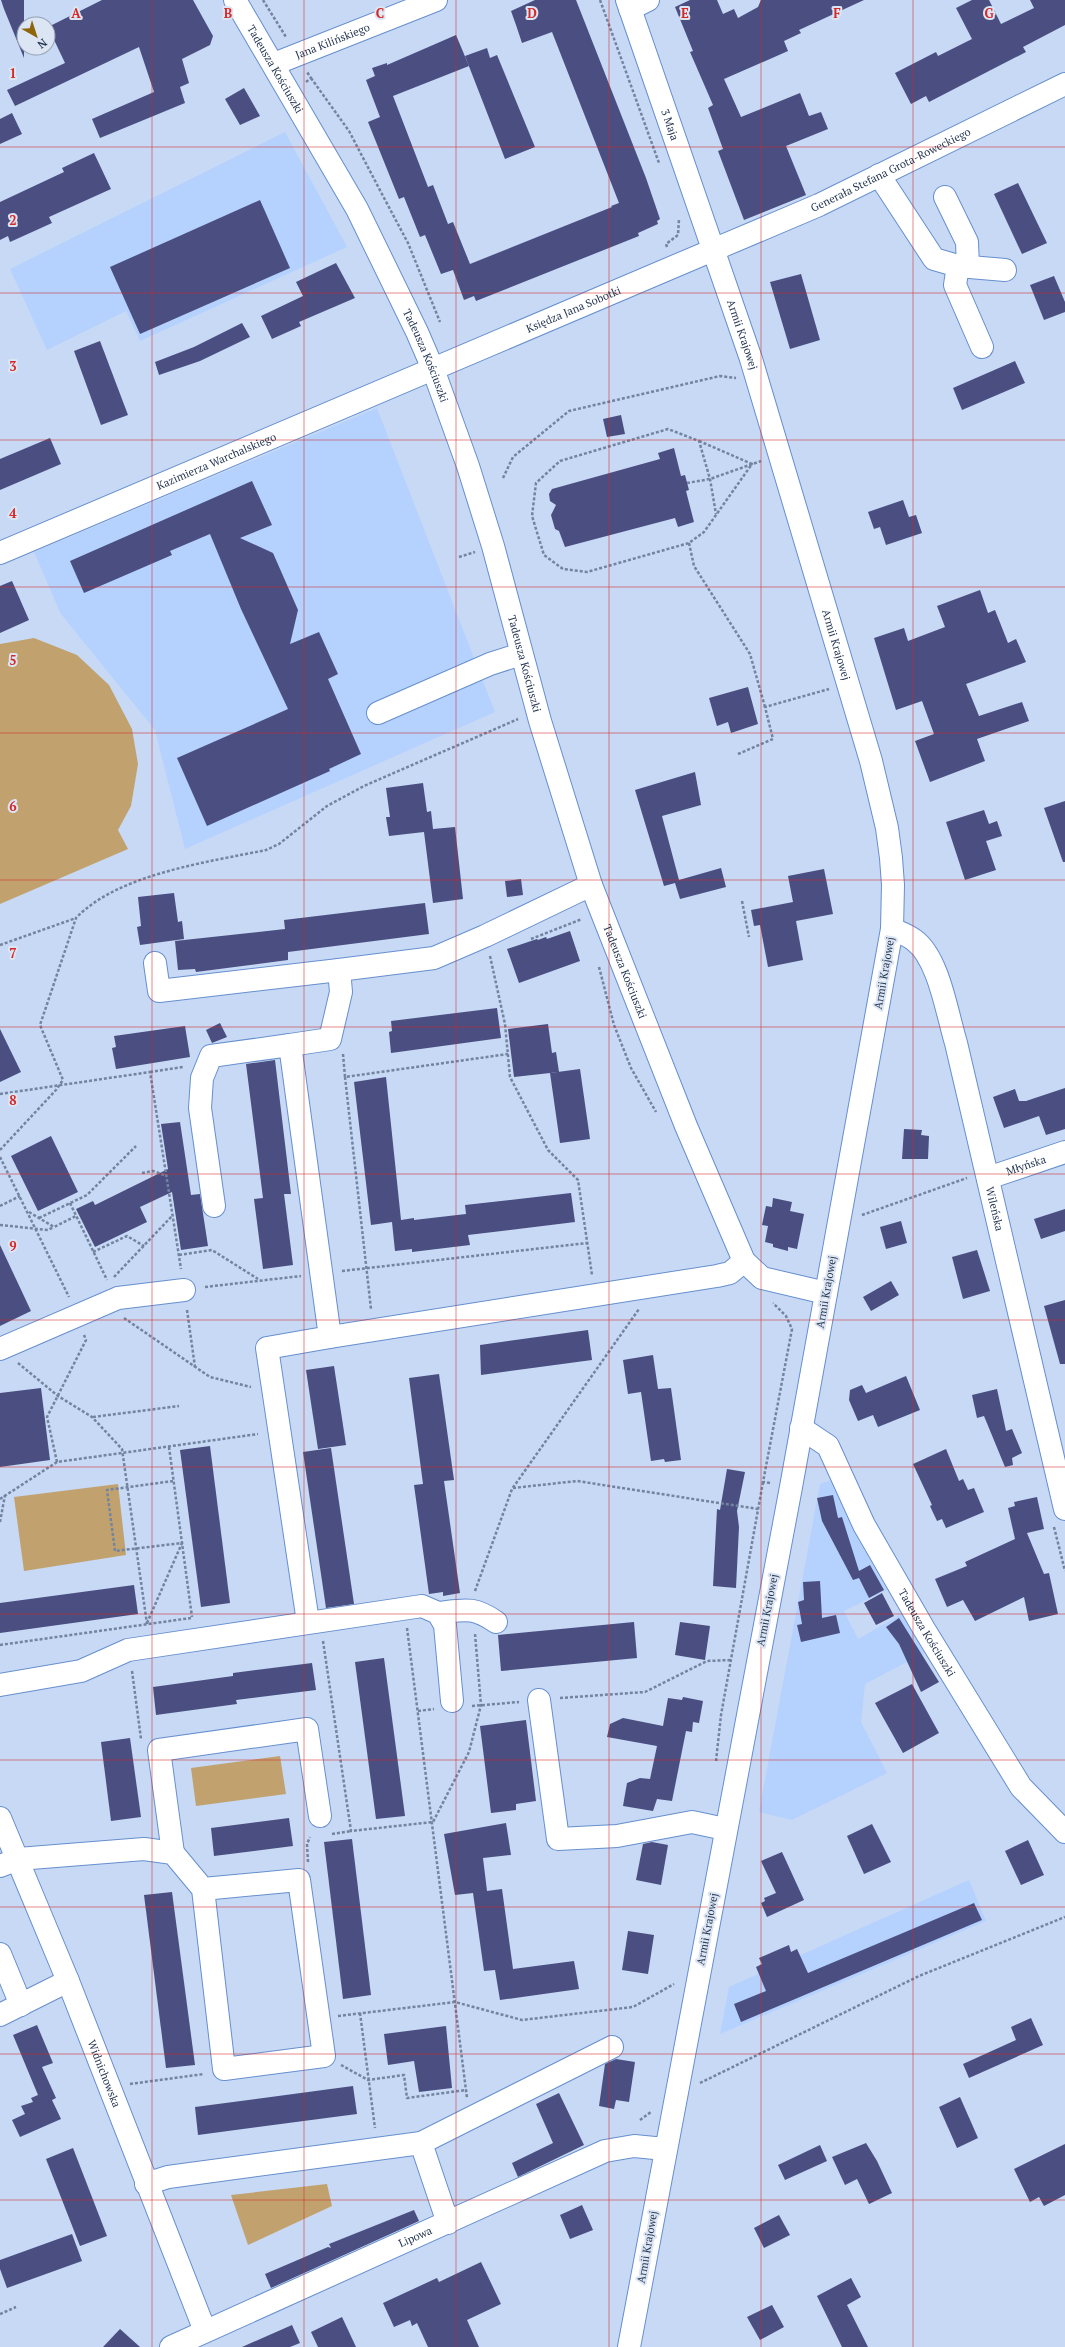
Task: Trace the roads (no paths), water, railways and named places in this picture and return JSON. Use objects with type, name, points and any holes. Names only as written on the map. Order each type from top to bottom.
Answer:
[{"type":"street","name":"Tadeusza Kościuszki","points":[[235,0],[274,64],[356,209],[417,332],[433,369],[468,466],[497,561],[540,721],[591,885],[683,1118],[744,1262],[762,1278],[826,1293]]},
{"type":"street","name":"Jana Kilińskiego","points":[[274,64],[436,0]]},
{"type":"street","name":"3 Maja","points":[[635,3],[713,250]]},
{"type":"street","name":"Generała Stefana Grota-Roweckiego","points":[[713,250],[819,205],[1065,84]]},
{"type":"street","points":[[879,175],[934,259],[963,267],[1005,270]]},
{"type":"street","points":[[945,197],[967,242],[963,267],[955,285],[982,348]]},
{"type":"street","name":"Księdza Jana Sobotki","points":[[433,369],[713,250]]},
{"type":"street","name":"Armii Krajowej","points":[[629,2347],[801,1428],[892,928],[893,885],[891,858],[887,828],[871,761],[762,393],[713,250]]},
{"type":"street","name":"Kazimierza Warchalskiego","points":[[0,553],[433,369]]},
{"type":"street","points":[[378,713],[490,664],[521,654]]},
{"type":"street","points":[[155,963],[159,991],[339,970],[488,950],[591,885]]},
{"type":"street","name":"Wileńska","points":[[892,928],[914,940],[926,952],[934,967],[956,1043],[1065,1509]]},
{"type":"street","points":[[214,1206],[200,1108],[202,1078],[211,1056],[330,1039],[341,992],[339,970]]},
{"type":"street","points":[[290,1045],[330,1337]]},
{"type":"street","name":"Młyńska","points":[[988,1178],[1065,1152]]},
{"type":"street","points":[[308,1622],[267,1348],[730,1273],[744,1262]]},
{"type":"street","points":[[1,1349],[118,1298],[184,1290]]},
{"type":"street","name":"Tadeusza Kościuszki","points":[[801,1428],[828,1446],[864,1525],[924,1629],[1021,1787],[1065,1832]]},
{"type":"street","points":[[0,1685],[81,1671],[128,1650],[405,1608],[422,1606],[438,1613],[473,1609],[485,1614],[496,1622]]},
{"type":"street","points":[[438,1613],[445,1625],[453,1705]]},
{"type":"street","points":[[539,1700],[558,1839],[617,1836],[692,1822],[725,1829]]},
{"type":"street","points":[[203,1889],[299,1880],[324,2056],[224,2069],[203,1889],[172,1853],[160,1750],[307,1729],[320,1816]]},
{"type":"street","name":"Widnichowska","points":[[0,1818],[9,1863],[68,1981],[146,2184],[205,2331]]},
{"type":"street","points":[[9,1863],[144,1849],[172,1853]]},
{"type":"street","points":[[0,1954],[21,2005]]},
{"type":"street","points":[[0,2015],[68,1981]]},
{"type":"street","points":[[146,2184],[168,2176],[421,2143],[470,2120],[612,2047]]},
{"type":"street","points":[[421,2143],[448,2223]]},
{"type":"street","name":"Lipowa","points":[[171,2347],[605,2151],[634,2146],[665,2149]]}]
